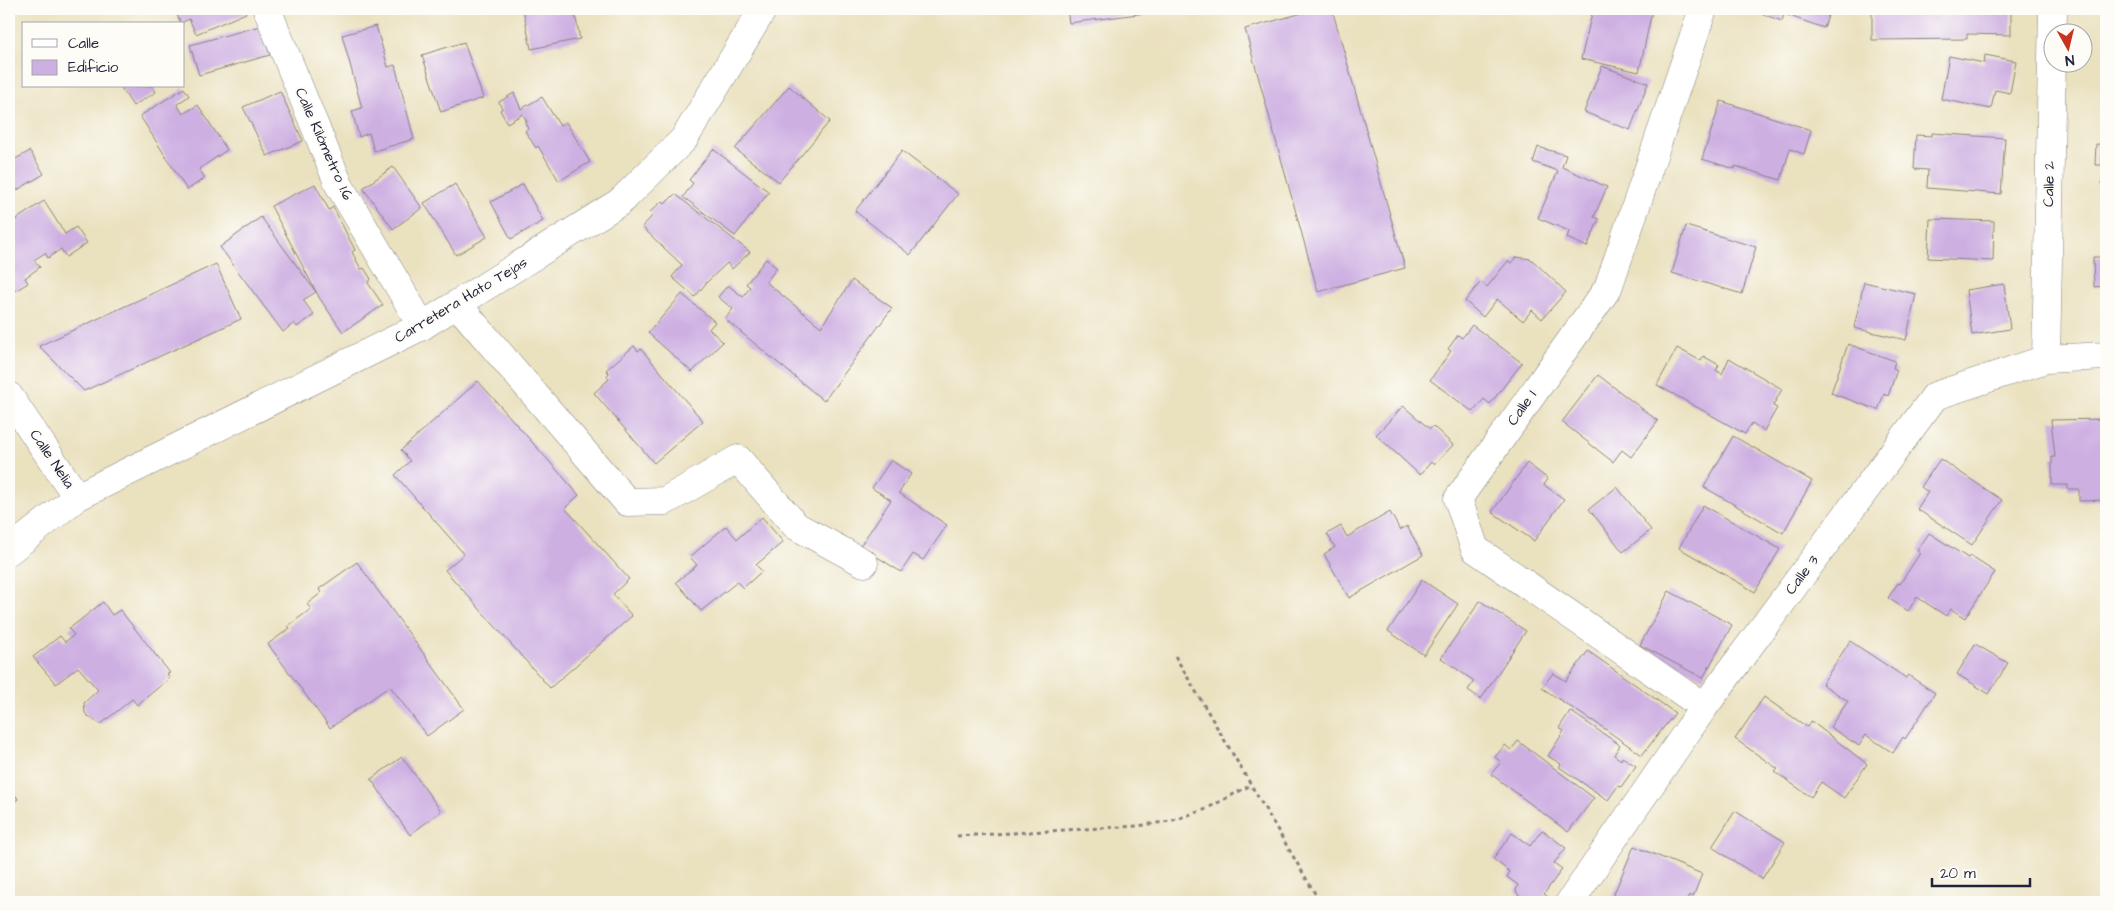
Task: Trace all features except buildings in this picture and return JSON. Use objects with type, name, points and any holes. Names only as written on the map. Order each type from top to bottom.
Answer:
[{"type":"street","name":"Calle Kilómetro 1.6","points":[[267,9],[339,185],[422,326]]},
{"type":"street","name":"Carretera Hato Tejas","points":[[9,551],[77,497],[422,326],[620,202],[684,139],[763,9]]},
{"type":"street","name":"Calle 1","points":[[1703,9],[1608,288],[1458,500],[1476,549],[1704,707]]},
{"type":"street","name":"Calle 2","points":[[2046,359],[2053,9]]},
{"type":"street","points":[[457,304],[627,502],[665,501],[738,459],[796,526],[864,563]]},
{"type":"street","name":"Calle 3","points":[[1570,902],[1704,707],[1935,396],[2046,359],[2106,356]]},
{"type":"street","name":"Calle Nelia","points":[[9,396],[77,497]]},
{"type":"path","points":[[1175,656],[1320,902]]},
{"type":"path","points":[[956,836],[1138,826],[1170,821],[1204,810],[1251,785]]}]
